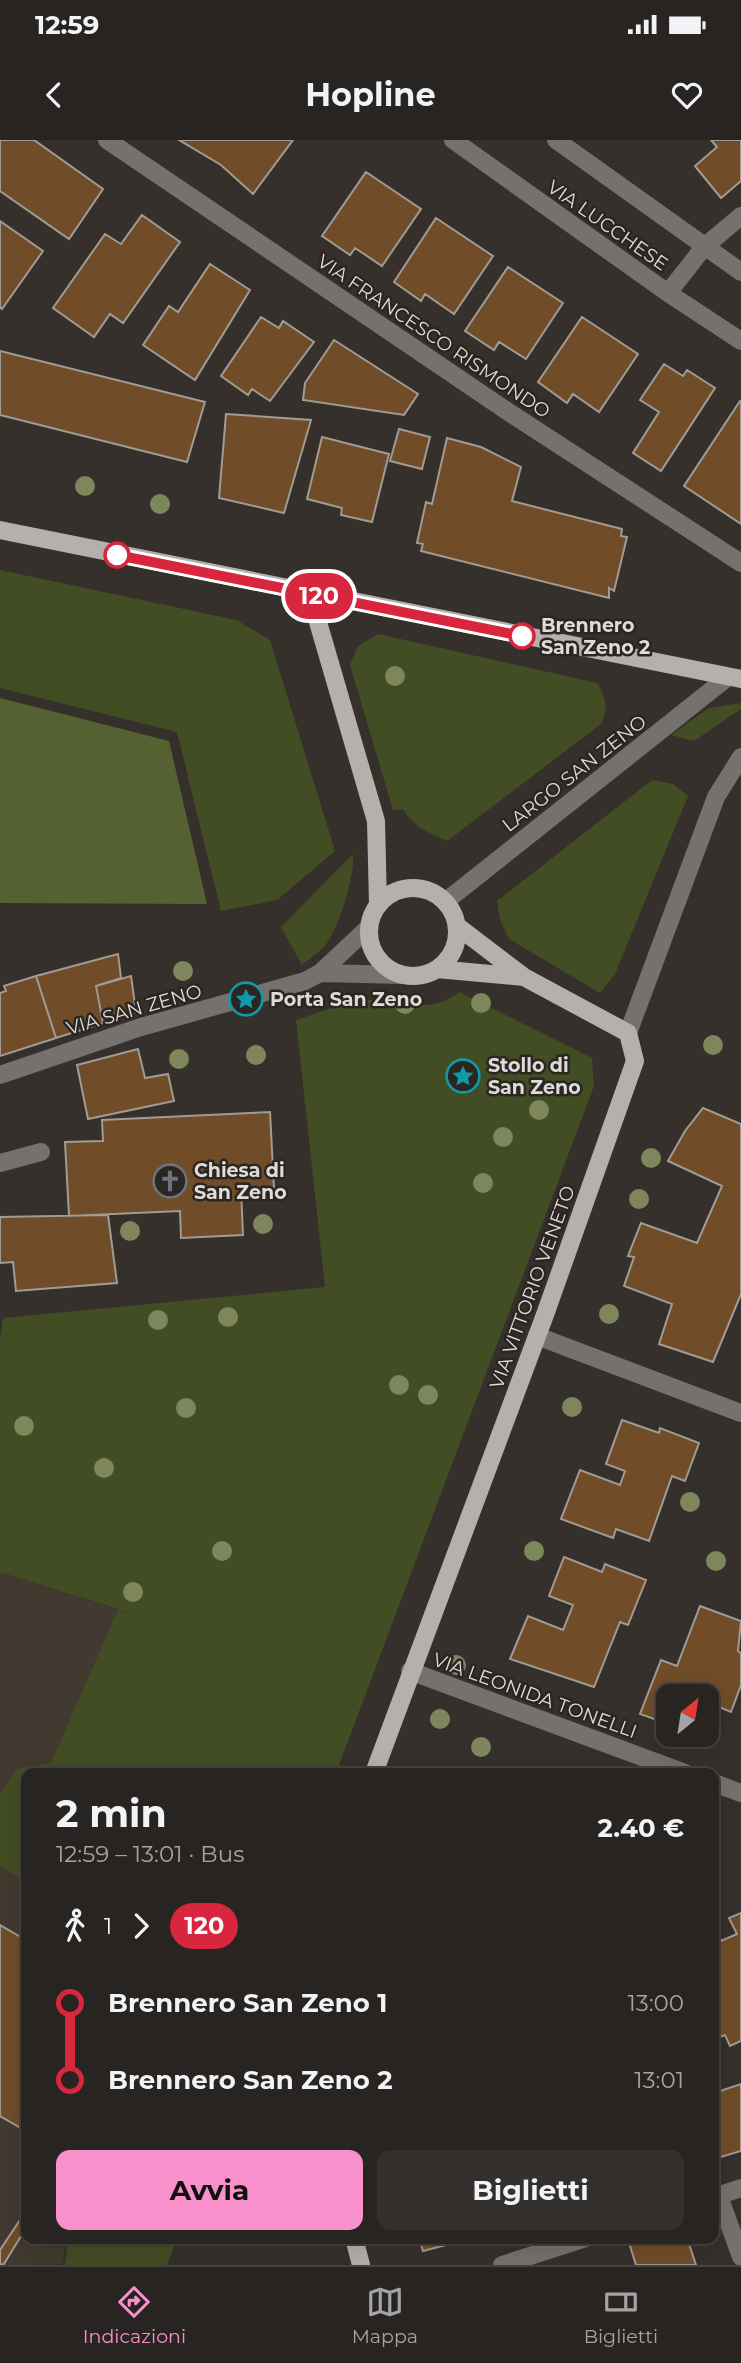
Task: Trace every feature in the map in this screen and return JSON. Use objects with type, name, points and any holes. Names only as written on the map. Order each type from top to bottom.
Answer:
[{"type":"main road","points":[[0,530],[734,678]]},
{"type":"main road","points":[[316,595],[317,622],[376,821],[378,904]]},
{"type":"main road","points":[[437,969],[456,946],[457,926],[446,901],[424,888],[411,887],[387,895],[378,904],[368,928],[369,941],[381,962],[403,975],[414,976],[437,969],[524,977]]},
{"type":"main road","points":[[457,926],[524,977],[628,1033]]},
{"type":"main road","name":"VIA VITTORIO VENETO","points":[[376,1768],[632,1077],[634,1046],[628,1033]]},
{"type":"main road","points":[[356,2244],[361,2265]]},
{"type":"street","name":"VIA FRANCESCO RISMONDO","points":[[107,140],[510,413],[741,563]]},
{"type":"street","name":"VIA LUCCHESE","points":[[453,140],[668,293],[741,341]]},
{"type":"street","name":"VIA LUCCHESE","points":[[555,140],[741,272]]},
{"type":"street","points":[[668,293],[704,247],[741,216]]},
{"type":"street","name":"LARGO SAN ZENO","points":[[446,901],[734,678]]},
{"type":"street","name":"VIA VITTORIO VENETO","points":[[628,1033],[709,815],[723,783],[741,757]]},
{"type":"street","name":"VIA SAN ZENO","points":[[0,1075],[141,1027],[304,981],[320,973],[368,928]]},
{"type":"street","name":"VIA SAN ZENO","points":[[320,973],[403,975]]},
{"type":"street","points":[[0,1163],[41,1152]]},
{"type":"street","points":[[537,1336],[741,1413]]},
{"type":"street","name":"VIA LEONIDA TONELLI","points":[[410,1671],[672,1768]]},
{"type":"street","points":[[719,1785],[741,1793]]},
{"type":"street","points":[[719,2196],[741,2188]]},
{"type":"street","points":[[719,2202],[741,2257]]},
{"type":"street","points":[[502,2265],[567,2244]]},
{"type":"shaded area","points":[[0,1572],[219,1642],[174,1768],[21,1768],[21,2244],[66,2244],[62,2265],[0,2265]]},
{"type":"green space","points":[[0,570],[236,620],[270,640],[335,851],[277,900],[221,911],[177,732],[0,688]]},
{"type":"green space","points":[[378,634],[597,683],[605,703],[601,724],[447,841],[411,820],[403,809],[393,810],[350,665],[358,646]]},
{"type":"green space","points":[[0,698],[169,741],[207,904],[0,903]]},
{"type":"green space","points":[[741,703],[741,709],[694,741],[671,735],[709,708]]},
{"type":"green space","points":[[652,780],[673,784],[688,796],[615,974],[600,993],[509,939],[500,920],[497,901]]},
{"type":"green space","points":[[353,854],[346,899],[332,935],[325,946],[302,965],[281,927]]},
{"type":"green space","points":[[459,992],[592,1058],[594,1086],[338,1768],[22,1768],[51,1763],[118,1610],[146,1618],[0,1572],[0,1340],[3,1318],[325,1287],[296,1020],[361,1001],[383,1000],[426,1005],[447,999]]},
{"type":"green space","points":[[21,1768],[21,1879],[0,1866],[0,1795],[16,1769]]},
{"type":"green space","points":[[67,2244],[175,2244],[167,2265],[65,2265]]},
{"type":"building","points":[[0,140],[34,140],[103,189],[69,239],[0,191]]},
{"type":"building","points":[[179,140],[293,140],[253,194],[221,165]]},
{"type":"building","points":[[711,140],[741,140],[741,181],[721,198],[695,166],[717,147]]},
{"type":"building","points":[[366,172],[421,209],[382,266],[355,248],[350,255],[322,236]]},
{"type":"building","points":[[142,215],[180,242],[123,323],[110,314],[94,337],[53,308],[105,234],[121,244]]},
{"type":"building","points":[[436,218],[493,256],[454,314],[425,294],[421,301],[394,282]]},
{"type":"building","points":[[0,221],[43,251],[2,309],[0,307]]},
{"type":"building","points":[[210,264],[250,290],[195,380],[143,345],[169,306],[178,312]]},
{"type":"building","points":[[508,267],[563,303],[526,359],[499,342],[494,350],[465,331]]},
{"type":"building","points":[[261,317],[279,328],[283,321],[314,342],[270,401],[252,389],[248,395],[221,376]]},
{"type":"building","points":[[582,317],[638,354],[599,412],[573,394],[567,403],[538,382]]},
{"type":"building","points":[[334,340],[418,394],[404,415],[303,400],[305,383]]},
{"type":"building","points":[[0,351],[205,402],[187,462],[0,415]]},
{"type":"building","points":[[664,364],[683,376],[687,370],[715,388],[661,471],[633,453],[659,412],[640,400]]},
{"type":"building","points":[[741,401],[741,524],[684,486]]},
{"type":"building","points":[[226,414],[311,420],[284,513],[219,498]]},
{"type":"building","points":[[399,429],[430,437],[422,469],[390,461]]},
{"type":"building","points":[[322,437],[389,454],[372,522],[341,515],[342,508],[307,499]]},
{"type":"building","points":[[447,438],[481,447],[521,467],[512,501],[622,529],[621,536],[627,537],[614,591],[609,588],[609,598],[421,551],[423,544],[417,543],[426,502],[432,504]]},
{"type":"building","points":[[118,954],[121,978],[96,986],[103,1023],[56,1038],[36,976]]},
{"type":"building","points":[[36,976],[56,1038],[0,1056],[0,993],[6,991],[4,986]]},
{"type":"building","points":[[131,976],[136,1012],[103,1023],[96,986]]},
{"type":"building","points":[[138,1049],[145,1078],[168,1074],[174,1101],[88,1119],[77,1065]]},
{"type":"building","points":[[703,1108],[741,1124],[741,1294],[713,1362],[659,1344],[672,1304],[624,1286],[634,1257],[628,1256],[641,1223],[697,1243],[722,1186],[668,1161],[685,1131]]},
{"type":"building","name":"Chiesa di San Zeno","points":[[270,1112],[274,1188],[241,1189],[243,1235],[181,1238],[180,1211],[69,1216],[65,1142],[103,1141],[102,1120]]},
{"type":"building","points":[[108,1215],[117,1283],[16,1291],[13,1262],[0,1263],[0,1217]]},
{"type":"building","points":[[622,1420],[659,1433],[660,1428],[699,1443],[685,1481],[672,1476],[649,1541],[616,1529],[613,1538],[561,1519],[580,1470],[620,1485],[625,1471],[606,1464]]},
{"type":"building","points":[[564,1557],[602,1572],[605,1564],[646,1580],[628,1625],[620,1622],[594,1687],[510,1659],[528,1616],[563,1630],[573,1605],[549,1596]]},
{"type":"building","points":[[700,1606],[741,1621],[738,1651],[741,1653],[741,1685],[731,1712],[719,1707],[719,1684],[656,1684],[656,1720],[640,1714],[661,1660],[677,1666]]},
{"type":"building","points":[[741,1913],[741,2041],[730,2046],[725,2035],[719,2037],[719,1936],[721,1941],[737,1934],[729,1918]]},
{"type":"building","points":[[0,1925],[21,1937],[21,2128],[0,2116]]},
{"type":"building","points":[[741,2084],[741,2151],[719,2158],[719,2091]]},
{"type":"building","points":[[21,2221],[21,2236],[4,2264],[0,2265],[0,2250]]},
{"type":"building","points":[[421,2244],[450,2244],[423,2251]]},
{"type":"building","points":[[689,2244],[696,2265],[636,2265],[630,2246]]},
{"type":"bus line","name":"120","points":[[117,555],[522,636]]},
{"type":"place","name":"Brennero San Zeno 2","points":[[522,636]]},
{"type":"place","name":"Porta San Zeno","points":[[246,999]]},
{"type":"place","name":"Stollo di San Zeno","points":[[463,1076]]},
{"type":"place","name":"Chiesa di San Zeno","points":[[170,1181]]}]
